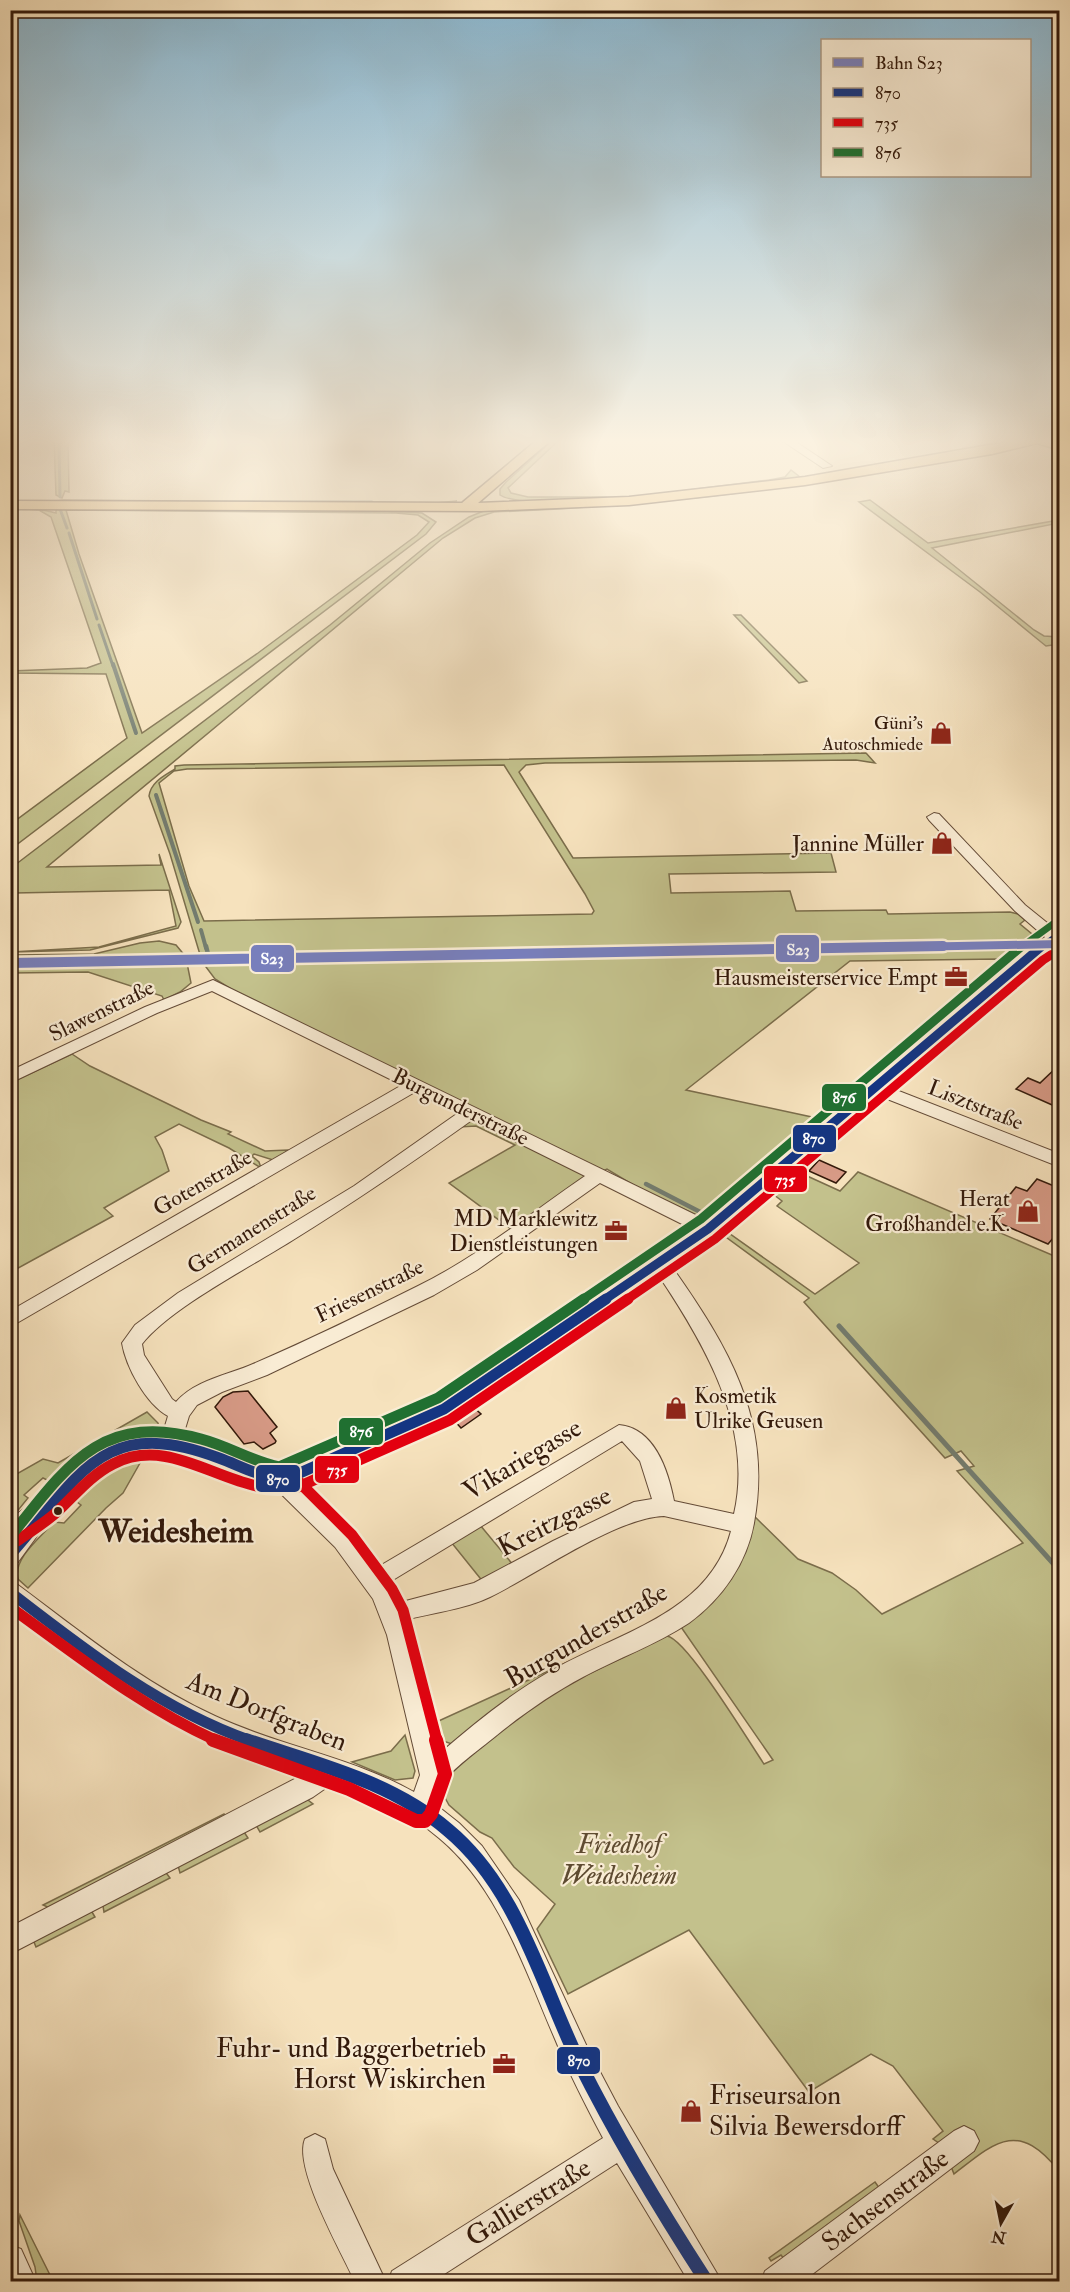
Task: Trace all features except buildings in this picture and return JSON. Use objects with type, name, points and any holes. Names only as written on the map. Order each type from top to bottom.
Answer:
[{"type":"street","points":[[10,1556],[27,1538],[53,1500],[82,1470],[112,1450],[140,1444],[170,1446],[199,1452],[266,1477],[279,1479],[293,1476],[315,1464],[444,1408],[708,1229],[1057,935],[1027,915],[934,817]]},
{"type":"street","name":"Slawenstraße","points":[[10,1078],[151,1010],[213,985]]},
{"type":"street","name":"Burgunderstraße","points":[[213,985],[708,1229]]},
{"type":"street","name":"Gotenstraße","points":[[10,1320],[416,1084]]},
{"type":"street","name":"Lisztstraße","points":[[875,1088],[1059,1161]]},
{"type":"street","name":"Germanenstraße","points":[[179,1413],[165,1405],[134,1355],[132,1343],[139,1334],[186,1298],[361,1190],[472,1111]]},
{"type":"street","name":"Friesenstraße","points":[[179,1413],[190,1400],[201,1394],[260,1370],[427,1290],[470,1265],[600,1174]]},
{"type":"street","name":"Burgunderstraße","points":[[433,1775],[532,1695],[561,1677],[667,1625],[697,1603],[726,1571],[744,1525],[750,1498],[750,1467],[740,1416],[710,1342],[659,1262]]},
{"type":"street","points":[[170,1446],[179,1413]]},
{"type":"street","name":"Vikariegasse","points":[[373,1581],[619,1433],[629,1434],[641,1446],[656,1474],[664,1506]]},
{"type":"street","points":[[279,1479],[293,1495],[341,1538],[373,1581],[392,1614],[422,1743],[433,1775],[420,1810]]},
{"type":"street","points":[[10,1531],[53,1500]]},
{"type":"street","name":"Kreitzgasse","points":[[392,1614],[468,1596],[642,1508],[664,1506],[744,1525]]},
{"type":"street","name":"Am Dorfgraben","points":[[10,1592],[136,1684],[176,1709],[225,1732],[382,1790],[420,1810],[450,1831],[466,1847],[491,1880],[528,1947],[579,2060],[622,2143],[706,2282]]},
{"type":"street","points":[[10,1941],[304,1788],[332,1770]]},
{"type":"street","name":"Sachsenstraße","points":[[776,2282],[964,2141]]},
{"type":"street","name":"Gallierstraße","points":[[403,2282],[622,2143]]},
{"type":"street","points":[[315,2149],[319,2171],[371,2282]]},
{"type":"street","points":[[10,2260],[21,2282]]},
{"type":"green space","points":[[61,547],[77,547],[142,733],[258,653],[401,547],[409,547],[11,849],[11,824],[127,738],[106,674],[11,673],[11,671],[87,668],[101,663]]},
{"type":"green space","points":[[425,547],[432,547],[47,867],[161,865],[159,854],[181,922],[178,928],[90,950],[11,952],[99,947],[176,926],[169,890],[14,893],[11,896],[11,868],[330,625]]},
{"type":"green space","points":[[919,547],[937,547],[932,548],[1034,630],[1044,636],[1059,637],[1059,644],[1046,646],[980,592]]},
{"type":"green space","points":[[734,615],[741,615],[807,681],[799,683]]},
{"type":"green space","points":[[866,753],[875,763],[856,760],[545,763],[526,765],[519,772],[573,858],[831,853],[836,872],[669,874],[671,893],[790,891],[796,911],[886,910],[888,914],[1010,912],[1018,914],[1025,920],[1020,924],[1032,934],[1030,941],[201,958],[170,854],[149,796],[152,787],[159,780],[175,769],[175,766]],"holes":[[[504,765],[594,911],[592,914],[204,921],[189,886],[159,783],[174,771],[187,769]]]},
{"type":"green space","points":[[159,941],[176,945],[186,957],[11,960],[11,955],[94,954]]},
{"type":"green space","points":[[1023,947],[1007,961],[999,959],[850,961],[686,1090],[821,1119],[702,1218],[635,1186],[607,1169],[603,1171],[244,997],[215,979],[203,963]]},
{"type":"green space","points":[[187,963],[191,983],[164,1000],[162,996],[88,972],[11,973],[10,965]]},
{"type":"green space","points":[[72,1054],[90,1066],[201,1120],[231,1132],[228,1134],[265,1151],[288,1150],[289,1152],[273,1160],[254,1154],[252,1156],[259,1162],[261,1168],[229,1148],[179,1124],[155,1137],[169,1171],[104,1208],[113,1216],[11,1272],[10,1083]]},
{"type":"green space","points":[[469,1118],[587,1175],[511,1229],[449,1183],[515,1145],[476,1126],[460,1127]]},
{"type":"green space","name":"Friedhof Weidesheim","points":[[794,1170],[840,1191],[858,1172],[1059,1258],[1059,2171],[1031,2145],[1019,2141],[1007,2141],[982,2152],[954,2174],[943,2146],[933,2139],[943,2131],[893,2066],[871,2054],[809,2092],[689,1930],[568,1994],[537,1929],[555,1904],[514,1867],[492,1838],[480,1832],[449,1805],[444,1796],[453,1769],[553,1691],[667,1636],[676,1641],[703,1672],[764,1764],[773,1760],[681,1627],[753,1515],[798,1559],[832,1573],[856,1590],[882,1614],[1023,1543],[957,1471],[974,1466],[961,1451],[945,1458],[804,1302],[809,1298],[719,1232],[723,1229],[815,1294],[859,1263],[777,1206],[782,1201],[769,1191]]},
{"type":"green space","points":[[147,1412],[158,1423],[159,1431],[123,1436],[101,1443],[78,1457],[54,1478],[47,1480],[43,1478],[24,1495],[28,1498],[11,1519],[11,1479],[13,1476],[43,1459],[58,1463]]},
{"type":"green space","points":[[144,1456],[123,1493],[28,1588],[18,1579],[19,1564],[29,1548],[54,1522],[64,1523],[81,1505],[77,1502],[84,1495],[83,1490],[96,1477],[117,1461]]},
{"type":"green space","points":[[480,1525],[514,1566],[484,1583],[451,1542]]},
{"type":"green space","points":[[570,1661],[452,1744],[434,1738],[432,1724]]},
{"type":"green space","points":[[405,1735],[415,1771],[413,1778],[395,1780],[352,1762],[391,1751]]},
{"type":"green space","points":[[304,1797],[313,1804],[260,1832],[256,1825]]},
{"type":"green space","points":[[224,1814],[228,1820],[54,1910],[43,1905]]},
{"type":"green space","points":[[242,1829],[248,1838],[180,1873],[177,1862]]},
{"type":"green space","points":[[164,1870],[170,1878],[104,1912],[102,1900]]},
{"type":"green space","points":[[89,1907],[95,1917],[36,1947],[32,1937]]},
{"type":"green space","points":[[875,2182],[880,2189],[784,2259],[781,2255],[771,2261],[769,2258]]},
{"type":"green space","points":[[20,2215],[53,2281],[37,2281],[35,2267],[19,2221]]},
{"type":"waterway","points":[[74,547],[97,619]]},
{"type":"waterway","points":[[99,625],[113,666]]},
{"type":"waterway","points":[[113,664],[136,733]]},
{"type":"waterway","points":[[156,795],[198,922]]},
{"type":"waterway","points":[[201,930],[206,948]]},
{"type":"waterway","points":[[206,946],[208,954]]},
{"type":"waterway","points":[[646,1184],[706,1215]]},
{"type":"waterway","points":[[839,1326],[1060,1571]]},
{"type":"rail line","name":"S23","points":[[10,963],[1060,944]]},
{"type":"transit line","name":"876","points":[[10,1537],[68,1467],[88,1450],[110,1438],[135,1432],[165,1432],[211,1442],[259,1462],[279,1467],[438,1398],[701,1219],[1028,941],[1053,924]]},
{"type":"transit line","name":"870","points":[[10,1555],[56,1497],[82,1471],[106,1454],[130,1445],[154,1443],[179,1446],[206,1453],[266,1477],[279,1479],[293,1476],[444,1409],[708,1229],[1036,950],[1060,934]]},
{"type":"transit line","name":"735","points":[[17,1541],[51,1517],[96,1475],[121,1460],[144,1455],[167,1456],[256,1486],[277,1489],[298,1487],[450,1420],[715,1239],[1043,960],[1060,949]]},
{"type":"transit line","name":"735","points":[[10,1607],[129,1694],[171,1720],[221,1743],[349,1789],[416,1821],[425,1821],[431,1814],[445,1774],[403,1610],[367,1552],[337,1518],[287,1470]]},
{"type":"transit line","name":"870","points":[[10,1592],[105,1664],[180,1711],[238,1736],[365,1780],[424,1811],[450,1831],[473,1855],[493,1881],[510,1909],[539,1968],[578,2059],[607,2116],[655,2200],[707,2282]]},
{"type":"place","name":"Güni's Autoschmiede","points":[[941,733]]},
{"type":"place","name":"Jannine Müller","points":[[942,843]]},
{"type":"place","name":"Hausmeisterservice Empt","points":[[956,977]]},
{"type":"place","name":"Herat Großhandel e.K.","points":[[1028,1211]]},
{"type":"place","name":"MD Marklewitz Dienstleistungen","points":[[616,1231]]},
{"type":"place","name":"Kosmetik Ulrike Geusen","points":[[676,1408]]},
{"type":"place","name":"Fuhr- und Baggerbetrieb Horst Wiskirchen","points":[[504,2064]]},
{"type":"place","name":"Friseursalon Silvia Bewersdorff","points":[[691,2111]]},
{"type":"district","name":"Weidesheim","points":[[176,1531]]}]
